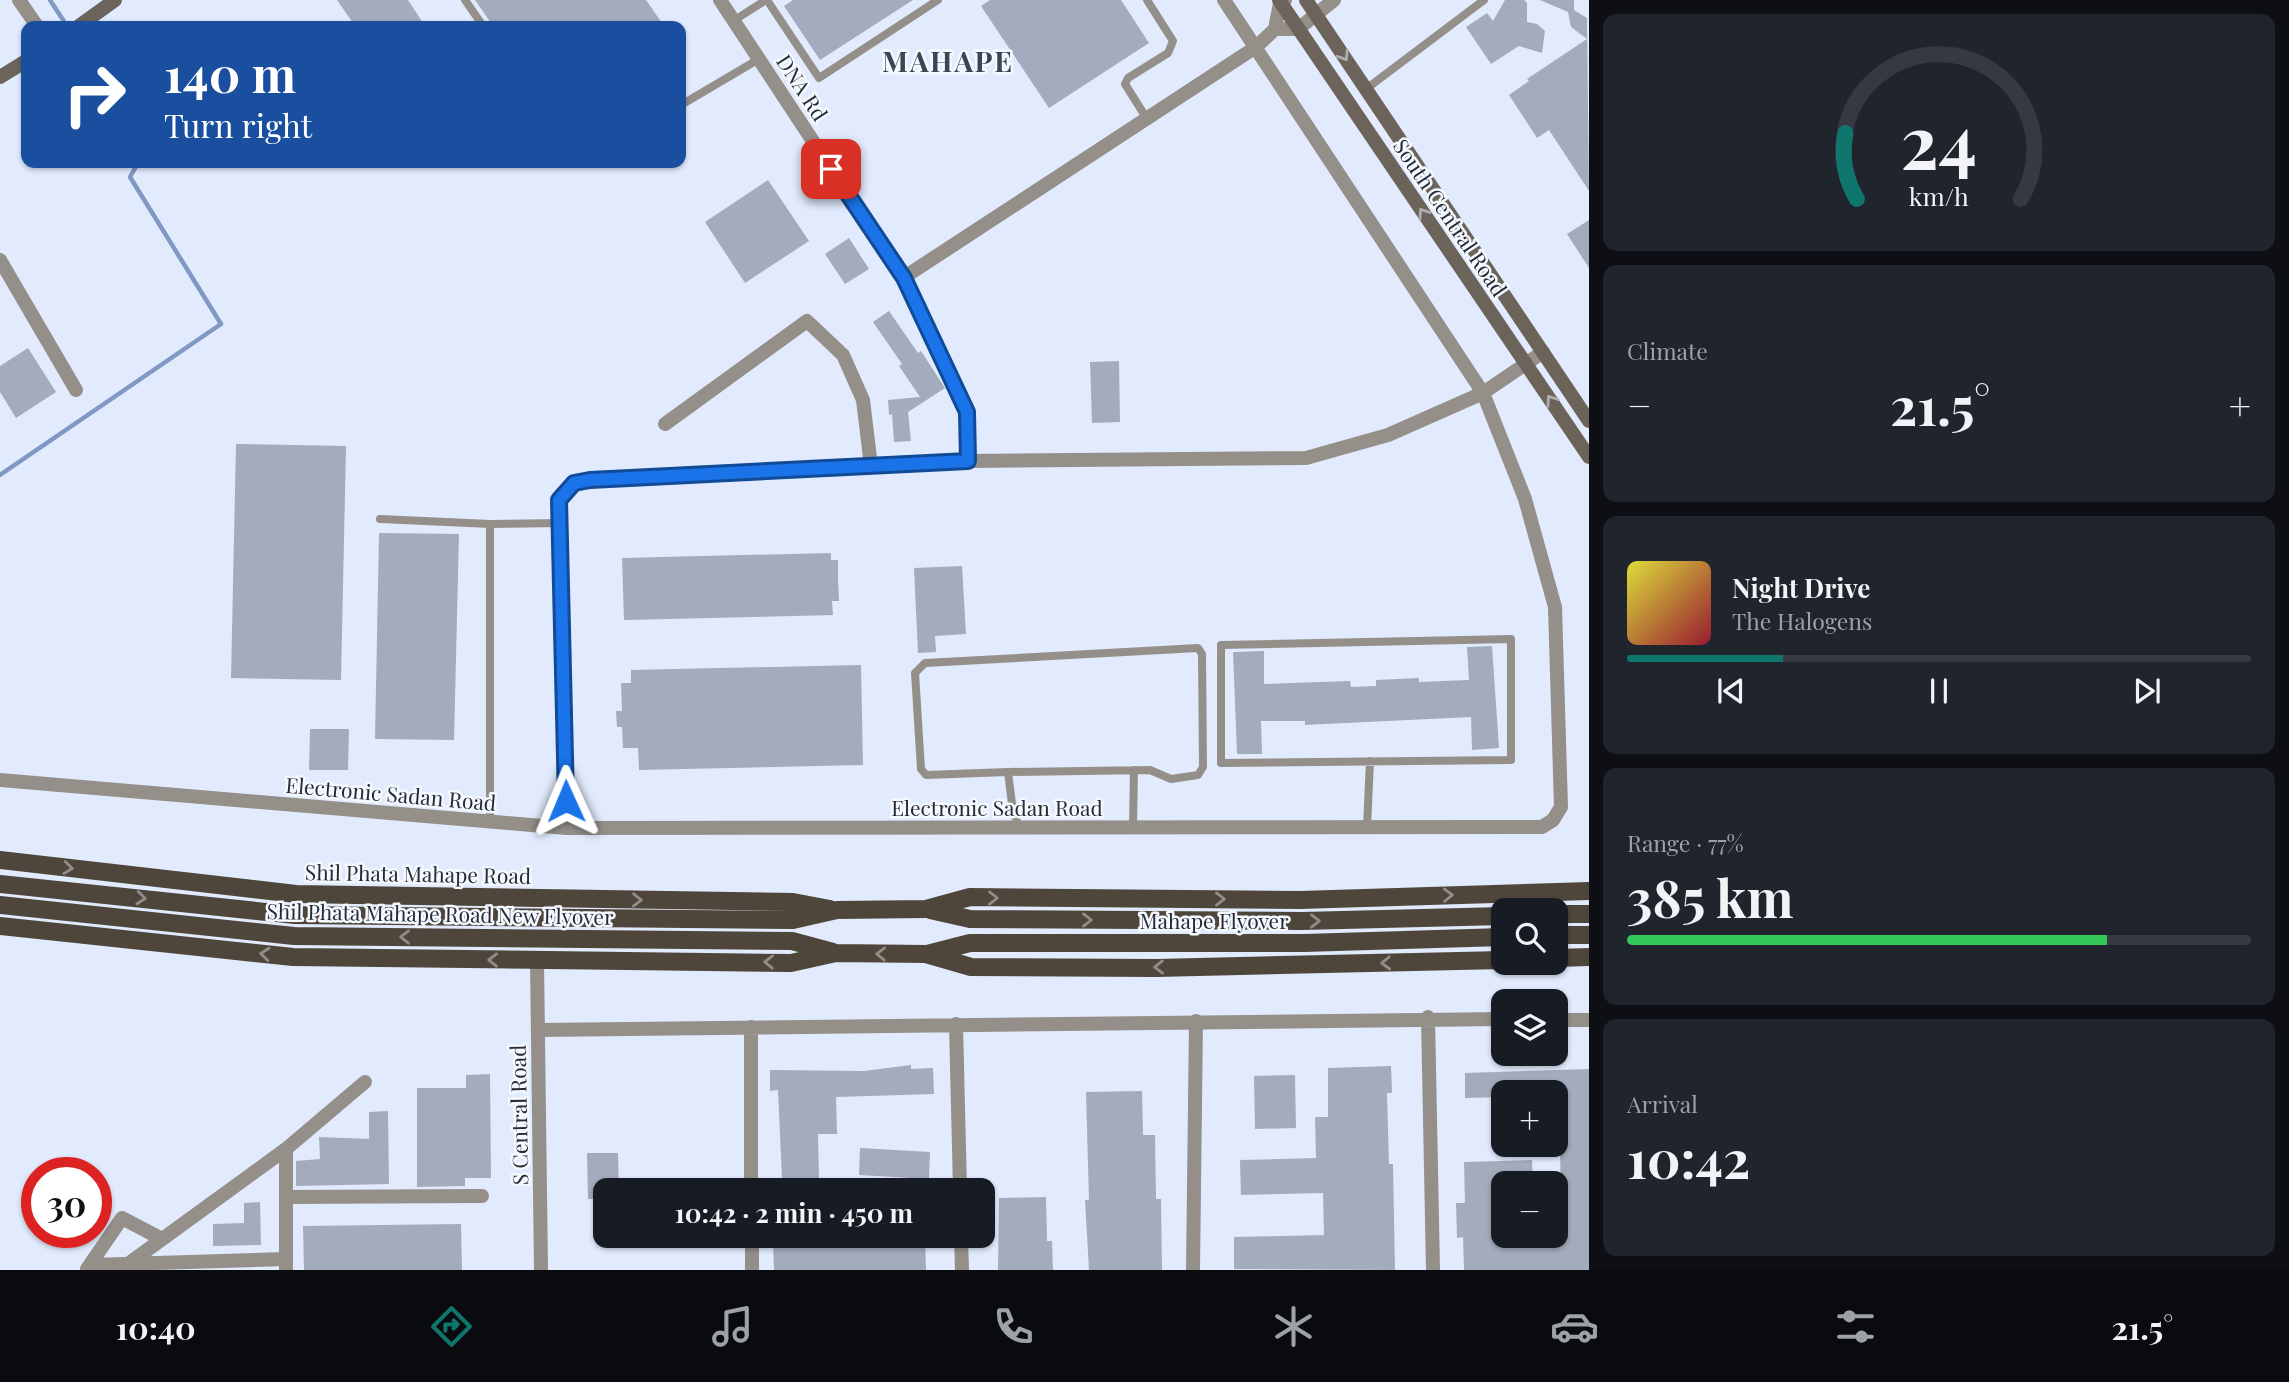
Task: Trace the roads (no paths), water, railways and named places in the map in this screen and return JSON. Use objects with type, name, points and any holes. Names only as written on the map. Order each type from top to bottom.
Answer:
[{"type":"main road","points":[[86,21],[115,0]]},
{"type":"main road","name":"South Central Road","points":[[1306,0],[1589,421]]},
{"type":"main road","name":"South Central Road","points":[[1281,1],[1587,451]]},
{"type":"main road","points":[[0,77],[21,64]]},
{"type":"main road","name":"Shil Phata Mahape Road","points":[[0,860],[296,894],[793,902],[837,910]]},
{"type":"main road","name":"Shil Phata Mahape Road New Flyover","points":[[0,884],[295,915],[793,920],[837,910]]},
{"type":"main road","points":[[837,910],[926,909],[970,897],[1300,900],[1589,891]]},
{"type":"main road","name":"Shil Phata Mahape Road New Flyover","points":[[0,905],[294,936],[792,941],[836,953]]},
{"type":"main road","name":"Mahape Flyover","points":[[926,909],[970,919],[1301,921],[1491,916]]},
{"type":"main road","points":[[1568,915],[1589,914]]},
{"type":"main road","points":[[0,926],[293,957],[791,963],[836,953],[926,954],[971,967],[1184,967],[1491,960]]},
{"type":"main road","points":[[1568,935],[1589,934]]},
{"type":"main road","name":"Mahape Flyover","points":[[926,954],[970,943],[1304,943],[1491,937]]},
{"type":"main road","points":[[1568,958],[1589,957]]},
{"type":"street","points":[[19,0],[34,21]]},
{"type":"street","name":"DNA Rd","points":[[720,0],[904,278],[967,412],[968,461]]},
{"type":"street","name":"Electronic Sadan Road","points":[[0,780],[566,828],[1542,827],[1553,820],[1562,807],[1555,607],[1525,499],[1483,393],[1224,0]]},
{"type":"street","points":[[1275,29],[1298,29],[1334,0]]},
{"type":"street","points":[[904,278],[1256,47],[1275,29],[1281,1]]},
{"type":"street","points":[[0,260],[76,390]]},
{"type":"street","points":[[665,424],[807,321],[843,355],[863,400],[872,466]]},
{"type":"street","points":[[566,828],[559,500],[574,483],[590,480],[968,461],[1306,458],[1388,435],[1483,393],[1543,352]]},
{"type":"street","name":"S Central Road","points":[[537,960],[541,1270]]},
{"type":"street","points":[[1428,1017],[1433,1270]]},
{"type":"street","points":[[538,1030],[1491,1018]]},
{"type":"street","points":[[1568,1020],[1589,1020]]},
{"type":"street","points":[[1194,1270],[1196,1021]]},
{"type":"street","points":[[956,1024],[960,1178]]},
{"type":"street","points":[[751,1027],[751,1178]]},
{"type":"street","points":[[128,1264],[286,1149],[365,1082]]},
{"type":"street","points":[[88,1267],[128,1264],[286,1265],[286,1149]]},
{"type":"street","points":[[286,1197],[482,1196]]},
{"type":"street","points":[[88,1267],[122,1218],[162,1239]]},
{"type":"street","points":[[752,1248],[752,1270]]},
{"type":"street","points":[[961,1248],[962,1270]]},
{"type":"lane","points":[[465,0],[480,21]]},
{"type":"lane","points":[[733,21],[767,0],[819,78],[938,0]]},
{"type":"lane","points":[[1147,0],[1173,41],[1168,53],[1128,78],[1125,84],[1147,119]]},
{"type":"lane","points":[[1366,89],[1484,0]]},
{"type":"lane","points":[[686,102],[759,59]]},
{"type":"lane","points":[[380,519],[491,524],[560,523]]},
{"type":"lane","points":[[490,823],[491,524]]},
{"type":"lane","points":[[1511,639],[1511,760],[1370,761],[1221,763],[1221,645],[1511,639]]},
{"type":"lane","points":[[1198,648],[1202,654],[1203,767],[1198,775],[1171,779],[1150,770],[1008,772],[926,775],[921,769],[915,673],[925,663],[1198,648]]},
{"type":"lane","points":[[1367,827],[1370,761]]},
{"type":"lane","points":[[1133,827],[1134,770]]},
{"type":"lane","points":[[1008,772],[1013,812],[1020,828]]},
{"type":"waterway","points":[[50,0],[64,21]]},
{"type":"waterway","points":[[0,475],[221,324],[130,177],[135,168]]},
{"type":"district","name":"MAHAPE","points":[[948,60]]}]
